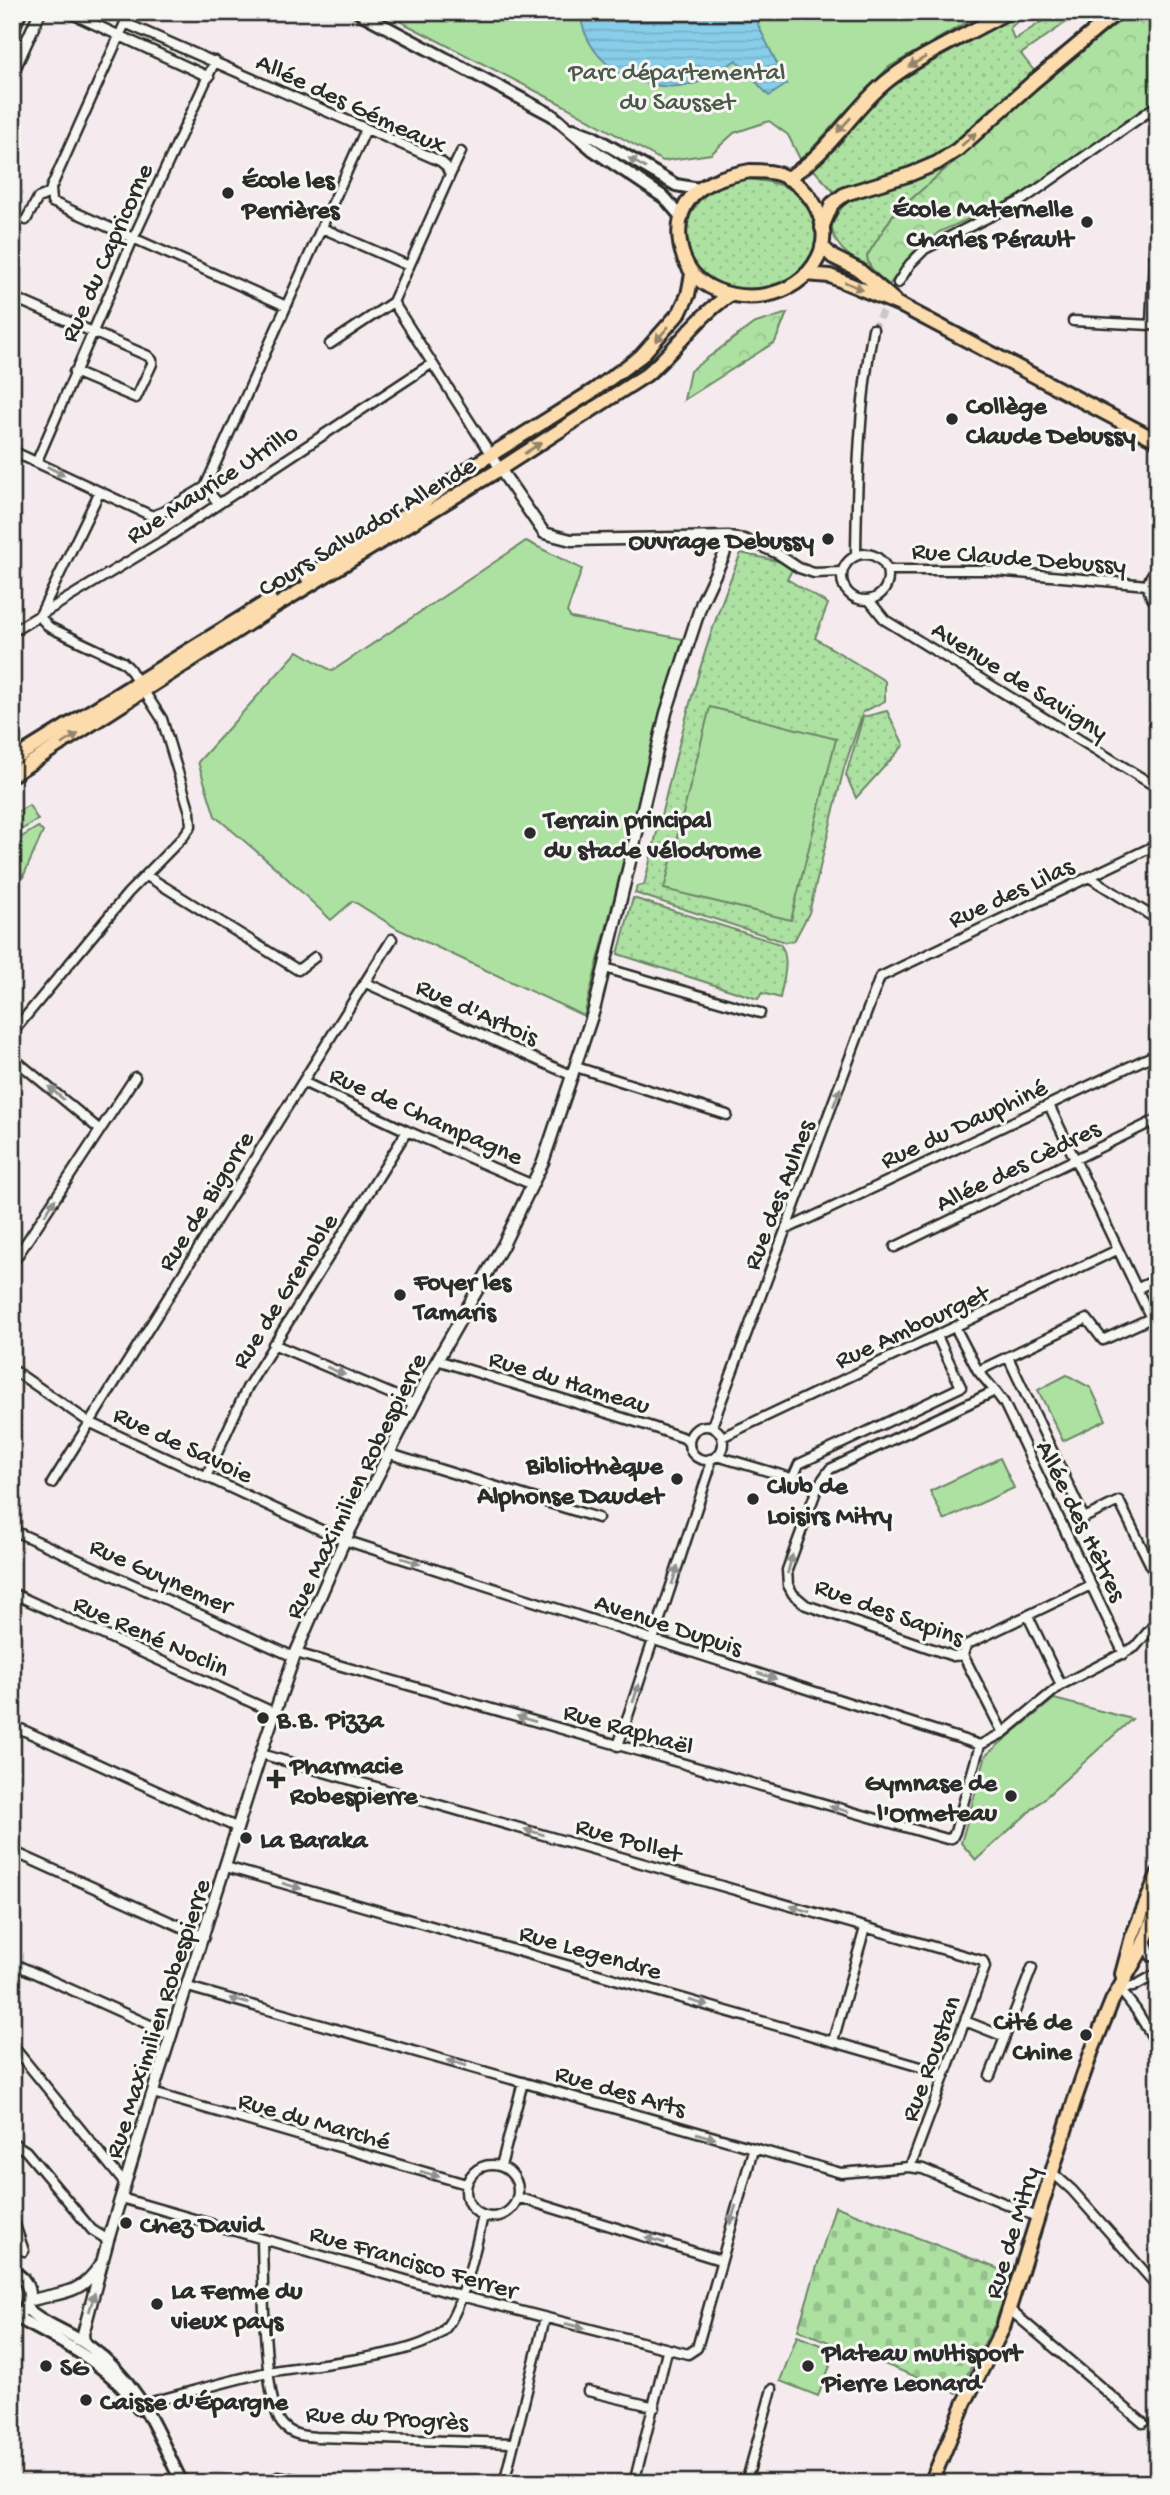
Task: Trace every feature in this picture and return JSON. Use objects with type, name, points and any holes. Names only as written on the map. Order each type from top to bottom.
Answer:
[{"type":"main road","points":[[358,12],[552,115],[592,149],[665,198],[682,218]]},
{"type":"main road","points":[[787,178],[805,168],[892,77],[1007,12]]},
{"type":"main road","points":[[822,228],[832,204],[845,194],[911,174],[937,163],[957,150],[1117,12]]},
{"type":"main road","points":[[570,128],[592,136],[676,185],[699,189]]},
{"type":"main road","points":[[771,172],[787,178],[799,184],[815,203],[822,228],[822,246],[817,260],[806,274],[769,295],[728,296],[692,274],[683,258],[680,244],[682,218],[691,197],[699,189],[730,174],[771,172]]},
{"type":"main road","points":[[822,246],[837,260],[859,270],[900,305]]},
{"type":"main road","name":"Cours Salvador Allende","points":[[12,775],[141,687],[593,391],[641,356],[680,312],[688,295],[692,274]]},
{"type":"main road","points":[[806,274],[830,276],[900,305],[1158,441]]},
{"type":"main road","name":"Cours Salvador Allende","points":[[12,760],[141,687],[277,605],[500,469],[646,375],[667,357],[709,309],[728,296]]},
{"type":"main road","name":"Rue de Mitry","points":[[931,2483],[965,2402],[999,2338],[1010,2310],[1078,2090],[1119,1988],[1148,1957],[1158,1874]]},
{"type":"main road","name":"Rue de Mitry","points":[[1148,1957],[1146,1940],[1158,1908]]},
{"type":"main road","points":[[12,2271],[25,2280],[28,2287],[27,2305],[14,2318],[95,2364],[141,2405],[174,2483]]},
{"type":"main road","points":[[27,2305],[41,2321],[84,2342],[113,2366],[141,2405],[182,2483]]},
{"type":"street","points":[[12,32],[21,12]]},
{"type":"street","points":[[12,74],[40,12]]},
{"type":"street","points":[[68,12],[209,77]]},
{"type":"street","name":"Allée des Gémeaux","points":[[121,36],[122,27],[128,24],[440,161],[446,166],[450,175],[393,302]]},
{"type":"street","points":[[121,36],[50,193],[52,201],[286,306]]},
{"type":"street","name":"Rue du Capricorne","points":[[37,461],[92,331],[215,61]]},
{"type":"street","points":[[898,283],[909,264],[925,249],[1021,201],[1154,108],[1158,121]]},
{"type":"street","points":[[12,451],[152,516],[205,487],[366,129]]},
{"type":"street","points":[[450,175],[461,152]]},
{"type":"street","points":[[26,220],[38,198],[50,193]]},
{"type":"street","points":[[1073,321],[1154,326],[1154,230],[1158,223]]},
{"type":"street","points":[[322,228],[410,266]]},
{"type":"street","points":[[12,298],[92,331],[152,360],[138,396],[133,398],[74,372]]},
{"type":"street","points":[[330,344],[393,302],[491,456],[544,533],[571,540],[729,537],[744,539],[814,573],[842,572]]},
{"type":"street","points":[[856,555],[857,478],[864,374],[873,329]]},
{"type":"street","name":"Rue Maurice Utrillo","points":[[12,632],[164,540],[431,364]]},
{"type":"street","points":[[205,487],[218,503]]},
{"type":"street","points":[[12,1032],[128,893],[183,837],[191,825],[190,812],[162,719],[129,668],[122,662],[49,627],[39,616],[51,597],[99,493]]},
{"type":"street","name":"Rue Maximilien Robespierre","points":[[84,2342],[83,2334],[101,2263],[125,2184],[295,1655],[346,1540],[437,1360],[503,1245],[533,1185],[574,1072],[605,968],[666,713],[702,602],[724,555],[729,537]]},
{"type":"street","points":[[871,554],[878,557],[887,570],[887,585],[877,597],[862,600],[848,593],[844,587],[842,572],[849,559],[856,555],[871,554]]},
{"type":"street","points":[[1158,568],[1152,572],[1147,585],[1149,593],[1158,605]]},
{"type":"street","name":"Rue Claude Debussy","points":[[887,570],[986,570],[1147,585]]},
{"type":"street","name":"Avenue de Savigny","points":[[869,600],[885,620],[1158,788]]},
{"type":"street","name":"Rue des Lilas","points":[[880,976],[1158,844]]},
{"type":"street","points":[[146,876],[298,971],[315,957]]},
{"type":"street","points":[[1089,877],[1158,920]]},
{"type":"street","name":"Rue de Bigorre","points":[[52,1483],[392,939]]},
{"type":"street","points":[[605,968],[760,1013]]},
{"type":"street","name":"Rue des Aulnes","points":[[712,1426],[880,976]]},
{"type":"street","name":"Rue d'Artois","points":[[366,983],[574,1072],[727,1115]]},
{"type":"street","name":"Rue du Dauphiné","points":[[787,1229],[1158,1053]]},
{"type":"street","points":[[12,1057],[100,1130]]},
{"type":"street","points":[[12,1264],[135,1077]]},
{"type":"street","name":"Rue de Champagne","points":[[303,1082],[407,1131],[533,1185]]},
{"type":"street","points":[[1049,1105],[1158,1333]]},
{"type":"street","name":"Allée des Cèdres","points":[[895,1247],[1158,1119]]},
{"type":"street","name":"Rue de Grenoble","points":[[206,1477],[247,1388],[407,1131]]},
{"type":"street","name":"Rue Ambourget","points":[[722,1437],[1117,1250]]},
{"type":"street","points":[[1136,1289],[1158,1279]]},
{"type":"street","points":[[978,1371],[1087,1319],[1102,1340],[1151,1318]]},
{"type":"street","name":"Allée des Hêtres","points":[[955,1327],[978,1371],[1004,1403],[1124,1654]]},
{"type":"street","points":[[792,1479],[799,1464],[961,1387],[937,1336]]},
{"type":"street","points":[[273,1344],[415,1404]]},
{"type":"street","points":[[1008,1357],[1084,1518],[1119,1501],[1158,1580]]},
{"type":"street","name":"Rue du Hameau","points":[[437,1360],[649,1426],[684,1438],[689,1443]]},
{"type":"street","name":"Rue de Savoie","points":[[12,1369],[89,1422],[346,1540]]},
{"type":"street","points":[[618,1746],[709,1471],[714,1457],[722,1447],[722,1437],[712,1426],[696,1429],[689,1443],[696,1456],[714,1457],[818,1486],[830,1469],[995,1391]]},
{"type":"street","points":[[390,1454],[598,1518]]},
{"type":"street","name":"Rue des Sapins","points":[[818,1486],[787,1570],[788,1585],[793,1594],[806,1605],[909,1642],[953,1656],[964,1655],[1003,1732]]},
{"type":"street","name":"Rue Guynemer","points":[[12,1531],[295,1655]]},
{"type":"street","name":"Avenue Dupuis","points":[[346,1540],[980,1745]]},
{"type":"street","points":[[964,1655],[966,1645],[1091,1585]]},
{"type":"street","name":"Rue René Noclin","points":[[12,1593],[275,1713]]},
{"type":"street","points":[[1028,1616],[1061,1685]]},
{"type":"street","points":[[980,1745],[1003,1732],[1061,1685],[1139,1644],[1158,1620]]},
{"type":"street","name":"Rue Raphaël","points":[[295,1655],[942,1838],[952,1838],[980,1745]]},
{"type":"street","points":[[12,1725],[238,1828]]},
{"type":"street","name":"Rue Pollet","points":[[261,1754],[985,1962]]},
{"type":"street","points":[[12,1851],[204,1937]]},
{"type":"street","name":"Rue Legendre","points":[[226,1867],[945,2074]]},
{"type":"street","points":[[833,2041],[865,1928]]},
{"type":"street","name":"Rue Roustan","points":[[909,2167],[985,1962]]},
{"type":"street","points":[[12,1963],[172,2035]]},
{"type":"street","points":[[990,2076],[1031,1968]]},
{"type":"street","points":[[1119,1988],[1133,1987],[1157,1973]]},
{"type":"street","name":"Rue des Arts","points":[[188,1987],[841,2173],[909,2167],[923,2169],[1039,2218]]},
{"type":"street","points":[[1119,1988],[1158,2046]]},
{"type":"street","points":[[965,2021],[1005,2036]]},
{"type":"street","points":[[12,2045],[125,2184]]},
{"type":"street","points":[[501,2166],[523,2082]]},
{"type":"street","name":"Rue du Marché","points":[[153,2094],[466,2185]]},
{"type":"street","points":[[12,2142],[26,2151],[92,2230],[108,2241]]},
{"type":"street","points":[[517,2197],[720,2260],[753,2150]]},
{"type":"street","points":[[483,2166],[501,2166],[513,2175],[517,2197],[508,2211],[501,2216],[483,2216],[471,2207],[467,2200],[466,2185],[475,2170],[483,2166]]},
{"type":"street","points":[[1053,2173],[1072,2190],[1158,2287]]},
{"type":"street","name":"Rue Francisco Ferrer","points":[[121,2198],[461,2296],[667,2351],[688,2354],[697,2348],[720,2260]]},
{"type":"street","points":[[12,2216],[24,2252]]},
{"type":"street","points":[[141,2405],[268,2372],[398,2351],[426,2343],[443,2331],[454,2315],[483,2216]]},
{"type":"street","name":"Rue du Progrès","points":[[262,2239],[268,2372],[277,2417],[284,2427],[296,2434],[513,2443]]},
{"type":"street","name":"Rue Maximilien Robespierre","points":[[27,2305],[82,2286],[101,2263]]},
{"type":"street","points":[[28,2287],[55,2296]]},
{"type":"street","points":[[1010,2310],[1143,2423]]},
{"type":"street","points":[[504,2483],[545,2318]]},
{"type":"street","points":[[634,2483],[667,2351]]},
{"type":"street","points":[[746,2483],[772,2389]]},
{"type":"street","points":[[588,2391],[655,2407]]},
{"type":"street","points":[[278,2476],[316,2483]]},
{"type":"green space","name":"Parc départemental du Sausset","points":[[382,12],[984,12],[889,67],[801,161],[788,135],[769,121],[734,133],[711,154],[663,161],[563,105]]},
{"type":"green space","points":[[1022,12],[1028,12],[1010,28],[1014,40],[1056,12],[1081,12],[1021,54],[1035,72],[938,156],[906,170],[834,192],[813,169],[871,104],[900,80]]},
{"type":"green space","points":[[1131,12],[1158,12],[1158,101],[1020,196],[939,232],[913,253],[889,285],[878,276],[867,256],[893,215],[1061,68]]},
{"type":"green space","points":[[951,166],[893,215],[867,256],[874,273],[852,258],[835,239],[832,222],[843,206],[853,199]]},
{"type":"green space","points":[[746,179],[779,184],[796,193],[809,209],[816,237],[814,253],[801,269],[789,278],[760,288],[729,286],[715,281],[693,260],[686,241],[688,222],[703,196],[719,186]]},
{"type":"green space","points":[[787,313],[775,342],[684,400],[690,371],[753,324]]},
{"type":"green space","points":[[526,541],[582,569],[567,612],[571,618],[683,639],[663,705],[584,1016],[398,929],[353,901],[331,920],[215,816],[198,762],[298,651],[332,671]]},
{"type":"green space","points":[[741,553],[795,565],[787,579],[828,604],[815,638],[885,681],[885,701],[863,712],[844,768],[809,913],[794,941],[785,942],[635,893],[637,886],[644,885],[698,676]]},
{"type":"green space","points":[[710,707],[836,739],[791,920],[664,889]]},
{"type":"green space","points":[[887,711],[904,745],[856,798],[846,775],[863,717]]},
{"type":"green space","points":[[29,805],[38,820],[12,835],[12,815]]},
{"type":"green space","points":[[38,827],[43,832],[23,877],[12,859],[12,843]]},
{"type":"green space","points":[[633,898],[780,944],[786,963],[780,998],[762,993],[758,999],[618,954]]},
{"type":"green space","points":[[1067,1375],[1091,1388],[1106,1420],[1063,1441],[1038,1390]]},
{"type":"green space","points":[[1000,1458],[1014,1488],[944,1520],[930,1491]]},
{"type":"green space","name":"Gymnase de l'Ormeteau","points":[[1054,1699],[1132,1719],[976,1860],[961,1843],[986,1755]]},
{"type":"green space","points":[[835,2206],[1012,2274],[995,2324],[957,2393],[798,2330]]},
{"type":"green space","name":"Plateau multisport Pierre Leonard","points":[[797,2336],[836,2351],[818,2396],[780,2381]]},
{"type":"water","points":[[580,12],[761,12],[758,25],[787,84],[769,96],[736,60],[699,82],[659,86],[640,82],[622,74],[594,49],[585,32]]},
{"type":"tunnel","points":[[873,329],[898,283]]},
{"type":"place","name":"École les Perrières","points":[[228,193]]},
{"type":"place","name":"École Maternelle Charles Pérault","points":[[1087,222]]},
{"type":"place","name":"Collège Claude Debussy","points":[[952,419]]},
{"type":"place","name":"Ouvrage Debussy","points":[[828,539]]},
{"type":"place","name":"Terrain principal du stade vélodrome","points":[[530,833]]},
{"type":"place","name":"Foyer les Tamaris","points":[[400,1295]]},
{"type":"place","name":"Bibliothèque Alphonse Daudet","points":[[677,1479]]},
{"type":"place","name":"Club de Loisirs Mitry","points":[[753,1499]]},
{"type":"place","name":"B.B. Pizza","points":[[263,1718]]},
{"type":"place","name":"Pharmacie Robespierre","points":[[276,1779]]},
{"type":"place","name":"Gymnase de l'Ormeteau","points":[[1011,1796]]},
{"type":"place","name":"La Baraka","points":[[246,1838]]},
{"type":"place","name":"Cité de Chine","points":[[1086,2035]]},
{"type":"place","name":"Chez David","points":[[126,2223]]},
{"type":"place","name":"La Ferme du vieux pays","points":[[157,2304]]},
{"type":"place","name":"SG","points":[[46,2366]]},
{"type":"place","name":"Plateau multisport Pierre Leonard","points":[[808,2366]]},
{"type":"place","name":"Caisse d'Épargne","points":[[86,2400]]}]
